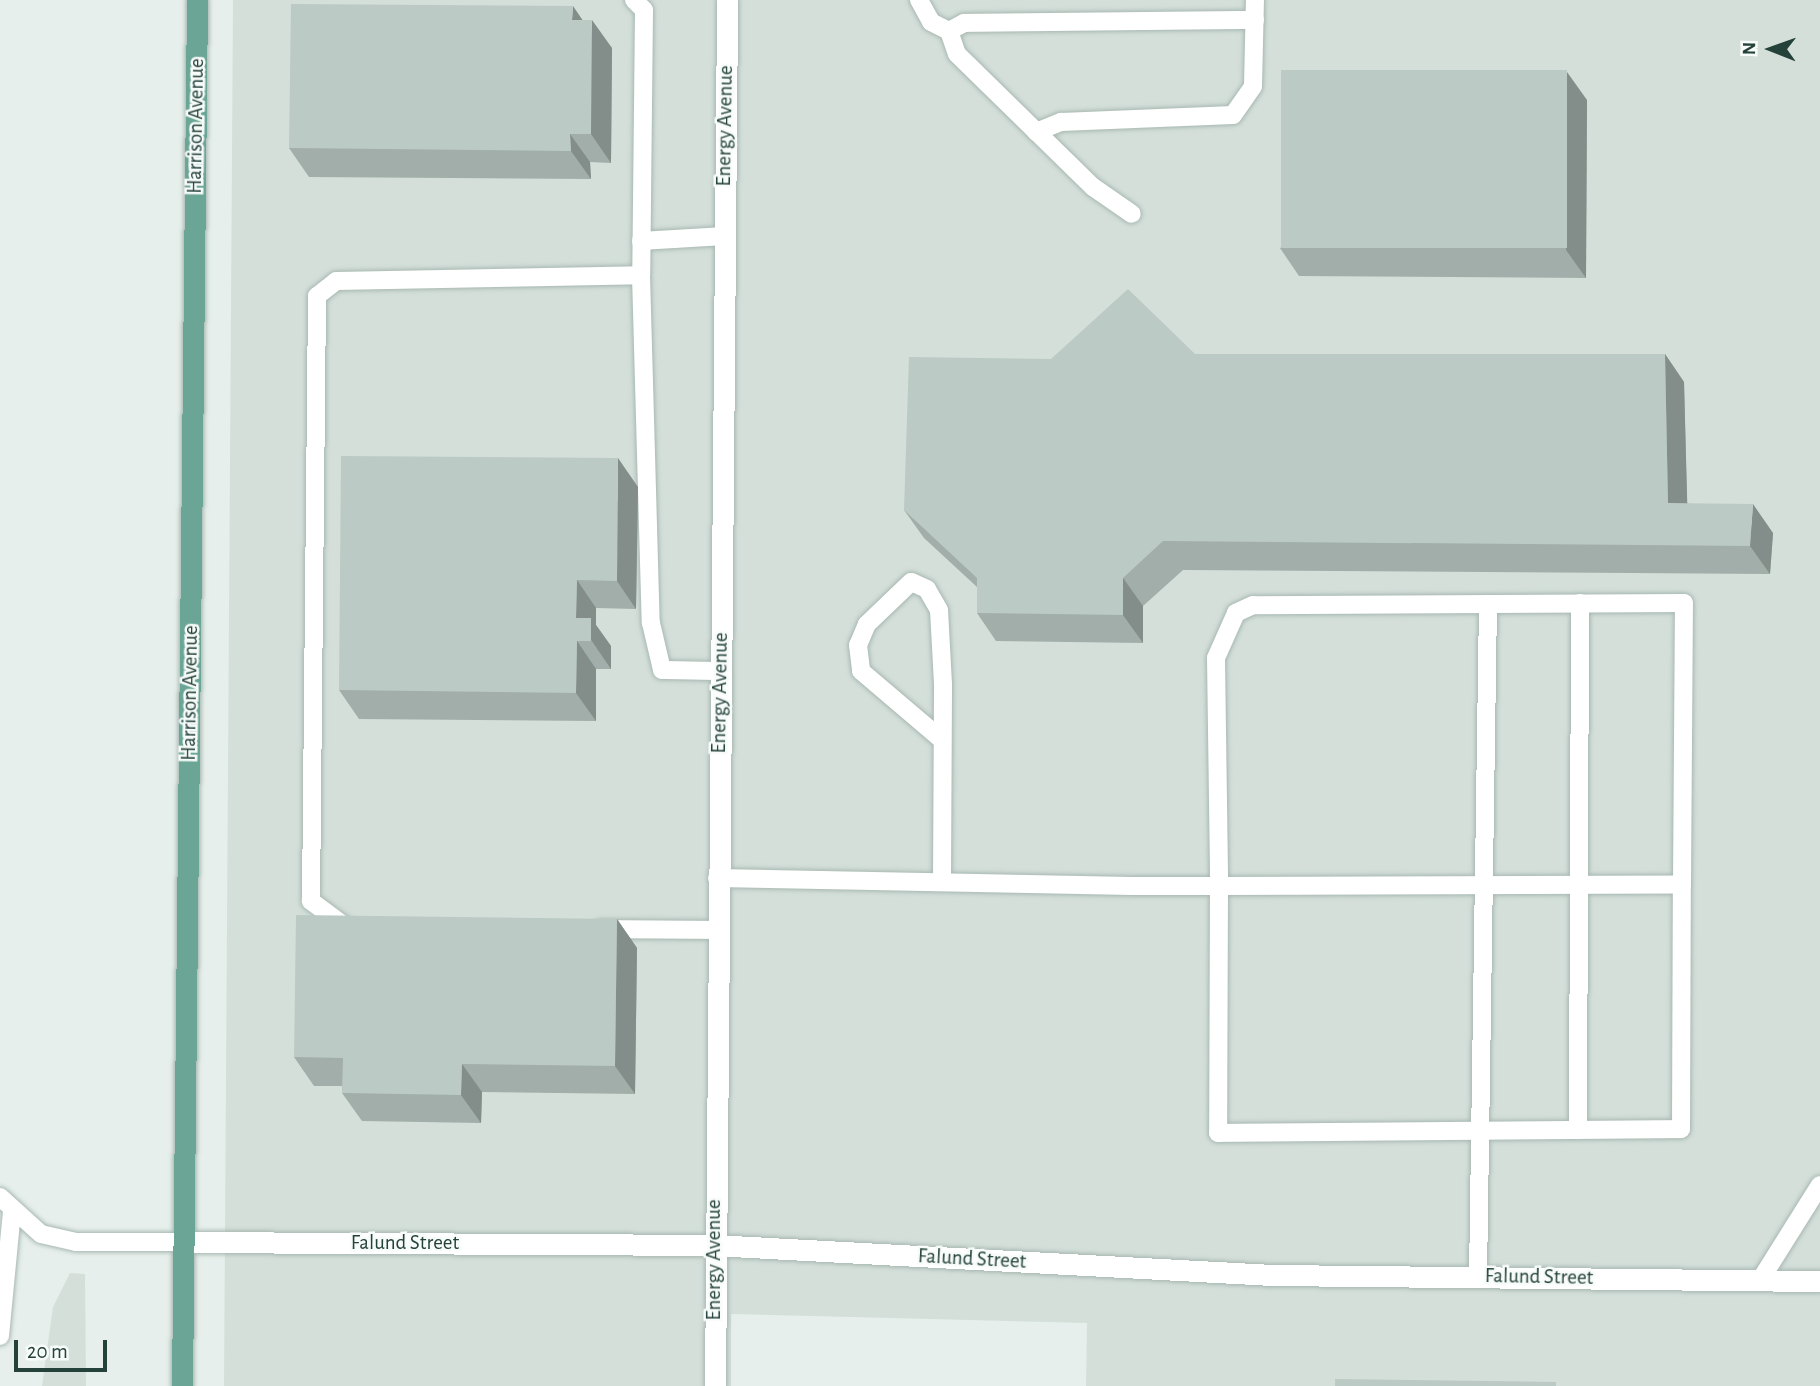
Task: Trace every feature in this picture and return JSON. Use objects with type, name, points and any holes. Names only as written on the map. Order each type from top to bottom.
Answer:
[{"type":"main road","name":"Harrison Avenue","points":[[182,1386],[197,0]]},
{"type":"street","name":"Energy Avenue","points":[[715,1386],[713,1244],[727,0]]},
{"type":"street","name":"Falund Street","points":[[183,1242],[713,1244],[1272,1275],[1820,1281]]},
{"type":"lane","points":[[634,0],[644,10],[641,275],[651,623],[662,670],[720,671]]},
{"type":"lane","points":[[919,0],[931,22],[949,31],[957,54],[1036,132],[1132,214]]},
{"type":"lane","points":[[1036,132],[1061,122],[1233,115],[1253,86],[1255,0]]},
{"type":"lane","points":[[949,31],[964,23],[1255,20]]},
{"type":"lane","points":[[641,241],[724,236]]},
{"type":"lane","points":[[367,927],[339,927],[311,901],[317,296],[336,281],[641,275]]},
{"type":"lane","points":[[942,740],[862,671],[858,645],[867,624],[911,582],[927,589],[939,610],[942,740],[942,882]]},
{"type":"lane","points":[[1577,1130],[1576,884],[1580,603]]},
{"type":"lane","points":[[1580,603],[1684,603],[1681,1129],[1218,1133],[1216,658],[1236,613],[1253,605],[1580,603]]},
{"type":"lane","points":[[1478,1277],[1488,604]]},
{"type":"lane","points":[[717,878],[1219,886],[1682,884]]},
{"type":"lane","points":[[577,929],[717,930]]},
{"type":"lane","points":[[1760,1279],[1820,1185]]},
{"type":"lane","points":[[6,1204],[41,1234],[76,1242],[183,1242]]},
{"type":"lane","points":[[0,1336],[6,1204]]},
{"type":"shaded area","points":[[233,0],[1820,0],[1820,1386],[1086,1386],[1087,1323],[731,1314],[731,1386],[224,1386]]},
{"type":"shaded area","points":[[70,1273],[85,1274],[86,1386],[42,1386],[53,1307]]},
{"type":"building","points":[[291,4],[573,6],[572,20],[592,20],[591,134],[570,134],[571,151],[289,148]]},
{"type":"building","points":[[1281,70],[1567,70],[1567,248],[1281,248]]},
{"type":"building","points":[[1128,289],[1195,354],[1665,354],[1668,503],[1753,504],[1750,546],[1163,541],[1123,578],[1123,615],[977,613],[977,578],[904,510],[909,357],[1051,359]]},
{"type":"building","points":[[341,456],[618,458],[617,581],[577,580],[576,618],[591,618],[591,641],[577,641],[576,693],[339,690]]},
{"type":"building","points":[[296,915],[617,919],[615,1066],[462,1064],[461,1095],[342,1093],[343,1058],[294,1057]]},
{"type":"building","points":[[1335,1379],[1556,1382],[1556,1386],[1335,1386]]}]
